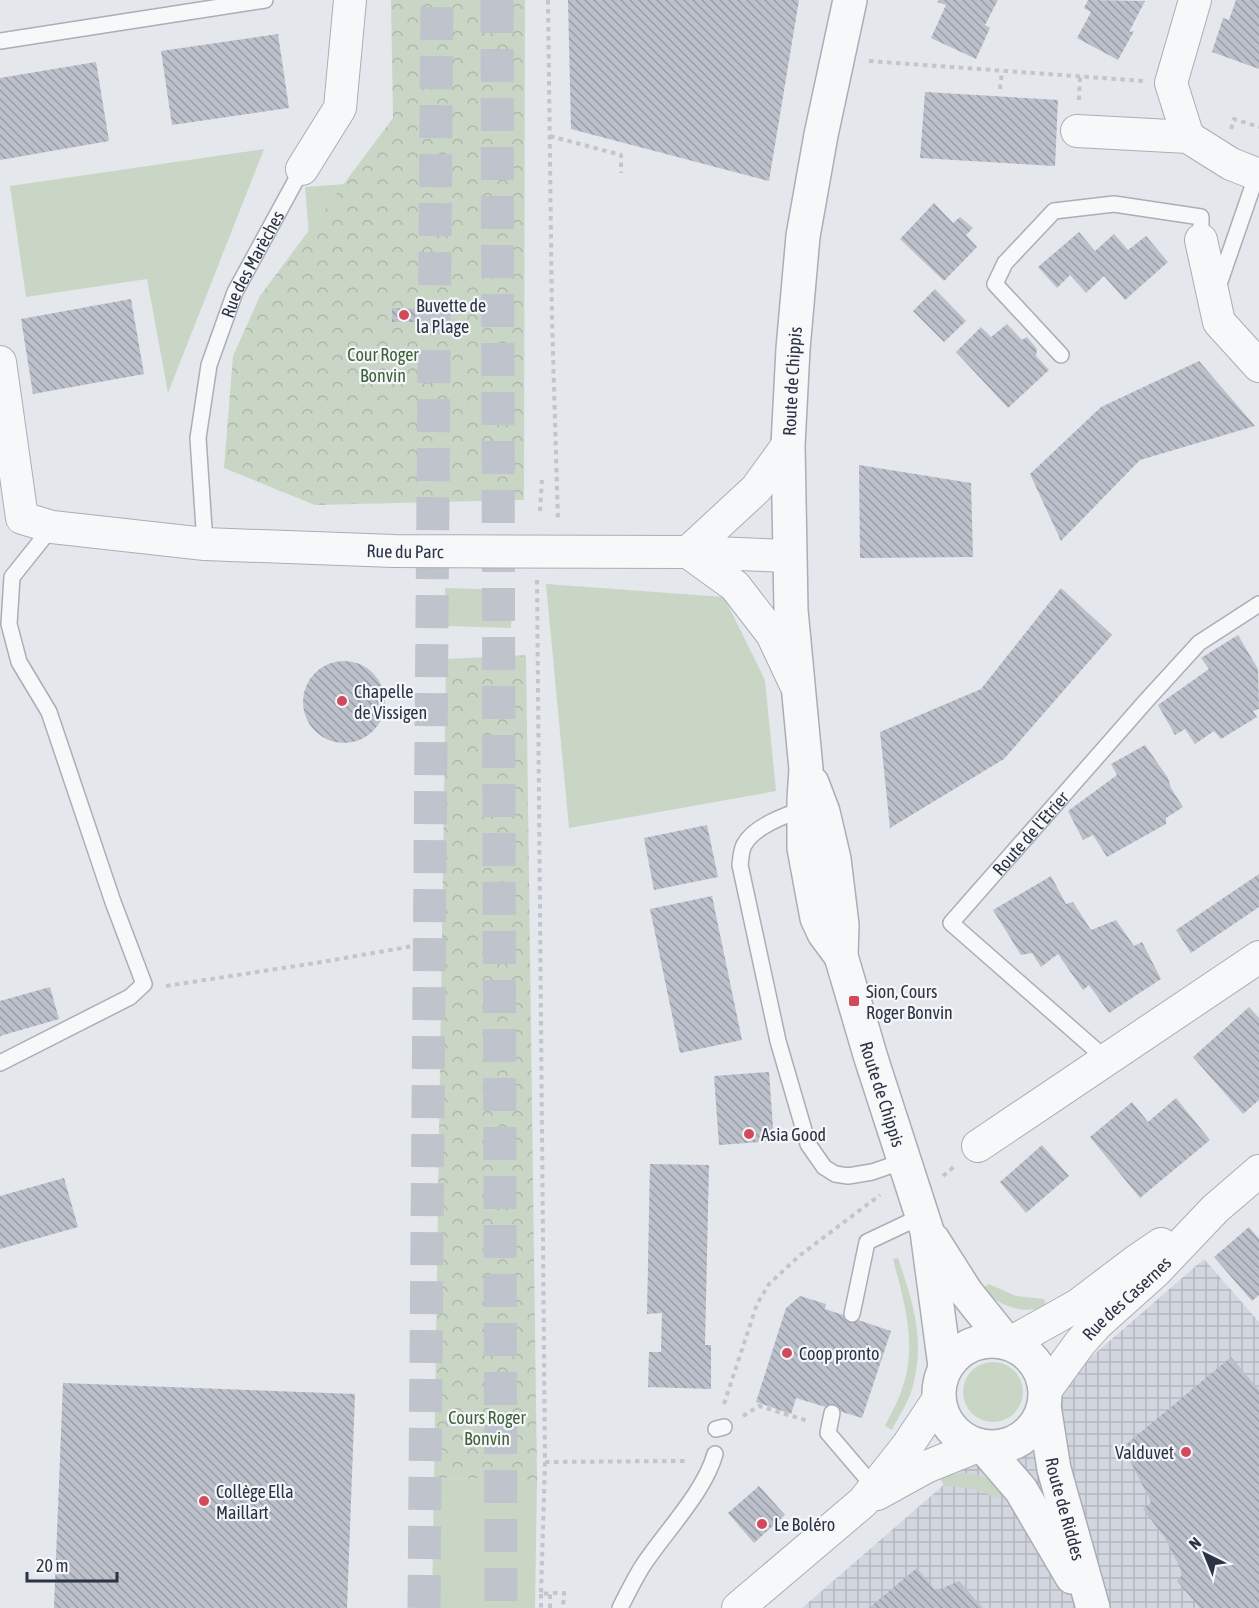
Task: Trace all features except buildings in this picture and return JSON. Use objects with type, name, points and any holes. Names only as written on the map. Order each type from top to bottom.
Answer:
[{"type":"street","name":"Rue des Marèches","points":[[302,169],[340,108],[350,0]]},
{"type":"street","name":"Route de Chippis","points":[[850,0],[821,135],[803,236],[793,349],[788,446],[791,610],[806,769],[812,806],[834,859],[842,925],[841,956],[922,1216],[945,1366]]},
{"type":"street","points":[[1188,137],[1170,83],[1195,0]]},
{"type":"street","points":[[1077,131],[1188,137],[1231,164],[1258,175]]},
{"type":"street","points":[[1201,240],[1215,295],[1219,322],[1259,366]]},
{"type":"street","points":[[0,362],[3,411]]},
{"type":"street","name":"Rue du Parc","points":[[3,411],[22,519],[52,527],[205,543],[394,550],[556,542],[688,552],[789,556]]},
{"type":"street","points":[[788,446],[756,489],[688,552],[735,586],[772,634],[797,688]]},
{"type":"street","points":[[978,1146],[1259,957]]},
{"type":"street","name":"Rue des Casernes","points":[[1045,1399],[1080,1343],[1097,1324],[1156,1271],[1215,1209],[1259,1171]]},
{"type":"street","name":"Rue des Casernes","points":[[1008,1342],[1078,1305],[1136,1260],[1215,1209]]},
{"type":"street","name":"Route de Chippis","points":[[922,1216],[966,1292],[1008,1342]]},
{"type":"street","points":[[738,1608],[869,1495],[909,1445],[938,1401],[940,1377],[952,1357],[969,1345],[988,1340],[1008,1342]]},
{"type":"street","name":"Route de Riddes","points":[[1008,1342],[1026,1352],[1043,1376],[1054,1469],[1092,1608]]},
{"type":"street","points":[[869,1495],[926,1467],[981,1446],[996,1448],[1018,1441],[1036,1425],[1045,1399]]},
{"type":"street","name":"Route de Riddes","points":[[938,1401],[946,1423],[953,1432],[962,1439],[981,1446],[1021,1490],[1092,1608]]},
{"type":"lane","points":[[0,40],[265,0]]},
{"type":"lane","name":"Rue des Marèches","points":[[205,543],[198,438],[209,365],[236,292],[302,169]]},
{"type":"lane","points":[[1215,295],[1258,175]]},
{"type":"lane","points":[[1061,355],[995,284],[1005,263],[1054,211],[1114,204],[1201,217],[1201,240]]},
{"type":"lane","points":[[0,1064],[130,997],[144,984],[113,902],[50,712],[7,639],[12,577],[52,527]]},
{"type":"lane","name":"Route de l'Etrier","points":[[1106,1059],[951,923],[1199,644],[1259,604]]},
{"type":"lane","points":[[812,806],[762,826],[748,838],[742,847],[740,865],[778,1041],[808,1144],[824,1167],[835,1174],[848,1176],[872,1172],[904,1161]]},
{"type":"lane","points":[[852,1314],[867,1242],[922,1216]]},
{"type":"lane","points":[[831,1420],[828,1432],[869,1495]]},
{"type":"lane","points":[[620,1608],[640,1569],[703,1482],[713,1460]]},
{"type":"path","points":[[541,1608],[545,1462],[536,568],[556,542],[548,0]]},
{"type":"path","points":[[862,61],[1170,83]]},
{"type":"path","points":[[1000,89],[1002,71]]},
{"type":"path","points":[[550,136],[621,155],[621,173]]},
{"type":"path","points":[[540,511],[542,480]]},
{"type":"path","points":[[144,984],[168,986],[442,941]]},
{"type":"path","points":[[922,1216],[978,1146]]},
{"type":"path","points":[[720,1428],[757,1304],[769,1284],[798,1256],[880,1195]]},
{"type":"path","points":[[759,1406],[831,1420]]},
{"type":"path","points":[[545,1462],[713,1460]]},
{"type":"path","points":[[550,1593],[550,1608]]},
{"type":"path","points":[[541,1594],[564,1593],[563,1608]]},
{"type":"shaded area","points":[[1204,1259],[1259,1322],[1259,1608],[802,1608]]},
{"type":"green space","name":"Cour Roger Bonvin","points":[[391,0],[525,0],[524,500],[315,505],[224,468],[233,356],[260,296],[393,118]]},
{"type":"green space","points":[[264,149],[168,393],[147,279],[26,297],[10,186]]},
{"type":"green space","points":[[388,181],[309,235],[305,187]]},
{"type":"green space","points":[[546,584],[724,597],[765,680],[776,791],[569,828]]},
{"type":"green space","points":[[445,588],[512,590],[511,628],[446,626]]},
{"type":"green space","name":"Cours Roger Bonvin","points":[[526,655],[537,1480],[434,1478],[446,659]]},
{"type":"green space","points":[[898,1258],[913,1306],[918,1354],[910,1394],[892,1430],[885,1426],[901,1392],[909,1359],[908,1326],[893,1259]]},
{"type":"green space","points":[[989,1284],[1016,1296],[1044,1299],[1047,1308],[1027,1310],[1005,1305],[981,1291]]},
{"type":"green space","points":[[993,1362],[1014,1371],[1023,1392],[1014,1413],[993,1422],[972,1413],[963,1392],[972,1371]]},
{"type":"green space","points":[[966,1473],[988,1478],[1004,1490],[996,1498],[971,1489],[944,1486],[939,1475]]},
{"type":"green space","points":[[434,1478],[537,1480],[535,1608],[432,1608]]},
{"type":"tunnel","points":[[424,1608],[437,0]]},
{"type":"tunnel","points":[[497,0],[501,1608]]},
{"type":"place","name":"Buvette de la Plage","points":[[404,315]]},
{"type":"place","name":"Chapelle de Vissigen","points":[[342,701]]},
{"type":"place","name":"Sion, Cours Roger Bonvin","points":[[854,1001]]},
{"type":"place","name":"Asia Good","points":[[749,1134]]},
{"type":"place","name":"Coop pronto","points":[[787,1353]]},
{"type":"place","name":"Valduvet","points":[[1186,1452]]},
{"type":"place","name":"Collège Ella Maillart","points":[[204,1501]]},
{"type":"place","name":"Le Boléro","points":[[762,1524]]}]
